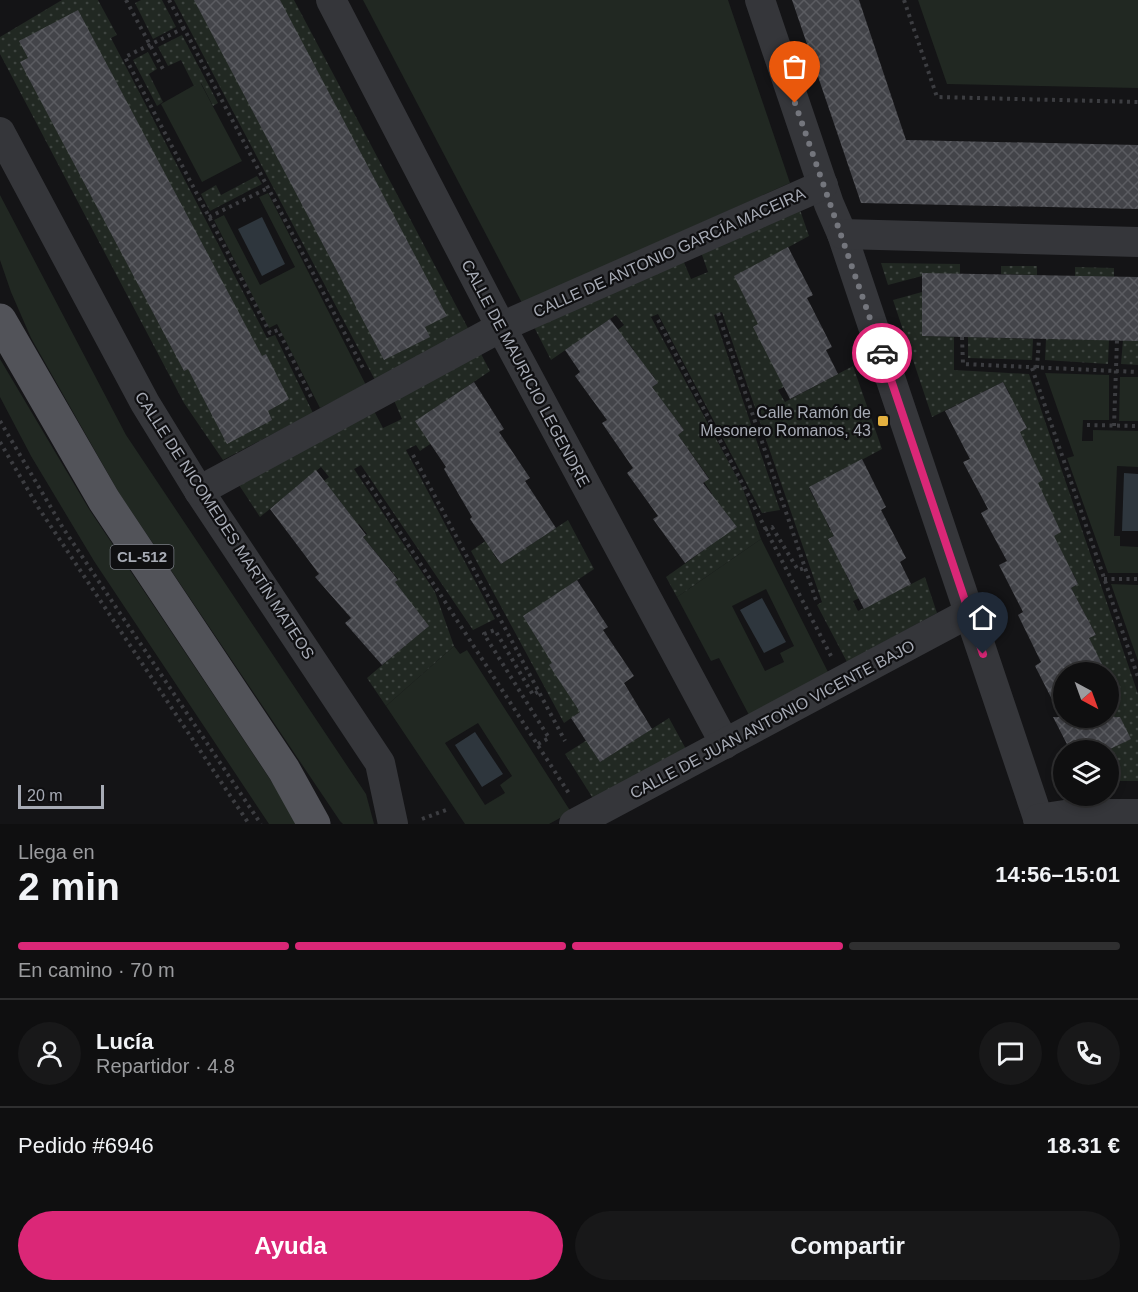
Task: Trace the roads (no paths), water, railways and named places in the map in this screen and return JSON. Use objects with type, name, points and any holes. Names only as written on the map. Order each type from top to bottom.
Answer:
[{"type":"main road","name":"CL-512","points":[[0,297],[5,328],[104,501],[284,770],[314,824]]},
{"type":"main road","name":"CL-512","points":[[284,770],[328,824]]},
{"type":"street","name":"CALLE DE MAURICIO LEGENDRE","points":[[331,0],[501,327],[725,744]]},
{"type":"street","points":[[760,0],[842,234],[1039,821],[1071,814],[1138,814]]},
{"type":"street","name":"CALLE DE NICOMEDES MARTÍN MATEOS","points":[[0,132],[144,403],[199,491],[380,763],[407,822]]},
{"type":"street","name":"CALLE DE ANTONIO GARCÍA MACEIRA","points":[[199,491],[501,327],[823,185]]},
{"type":"street","points":[[842,234],[1138,242]]},
{"type":"street","name":"CALLE DE JUAN ANTONIO VICENTE BAJO","points":[[574,811],[725,744],[969,613]]},
{"type":"place","name":"Calle Ramón de Mesonero Romanos, 43","points":[[883,421]]}]
